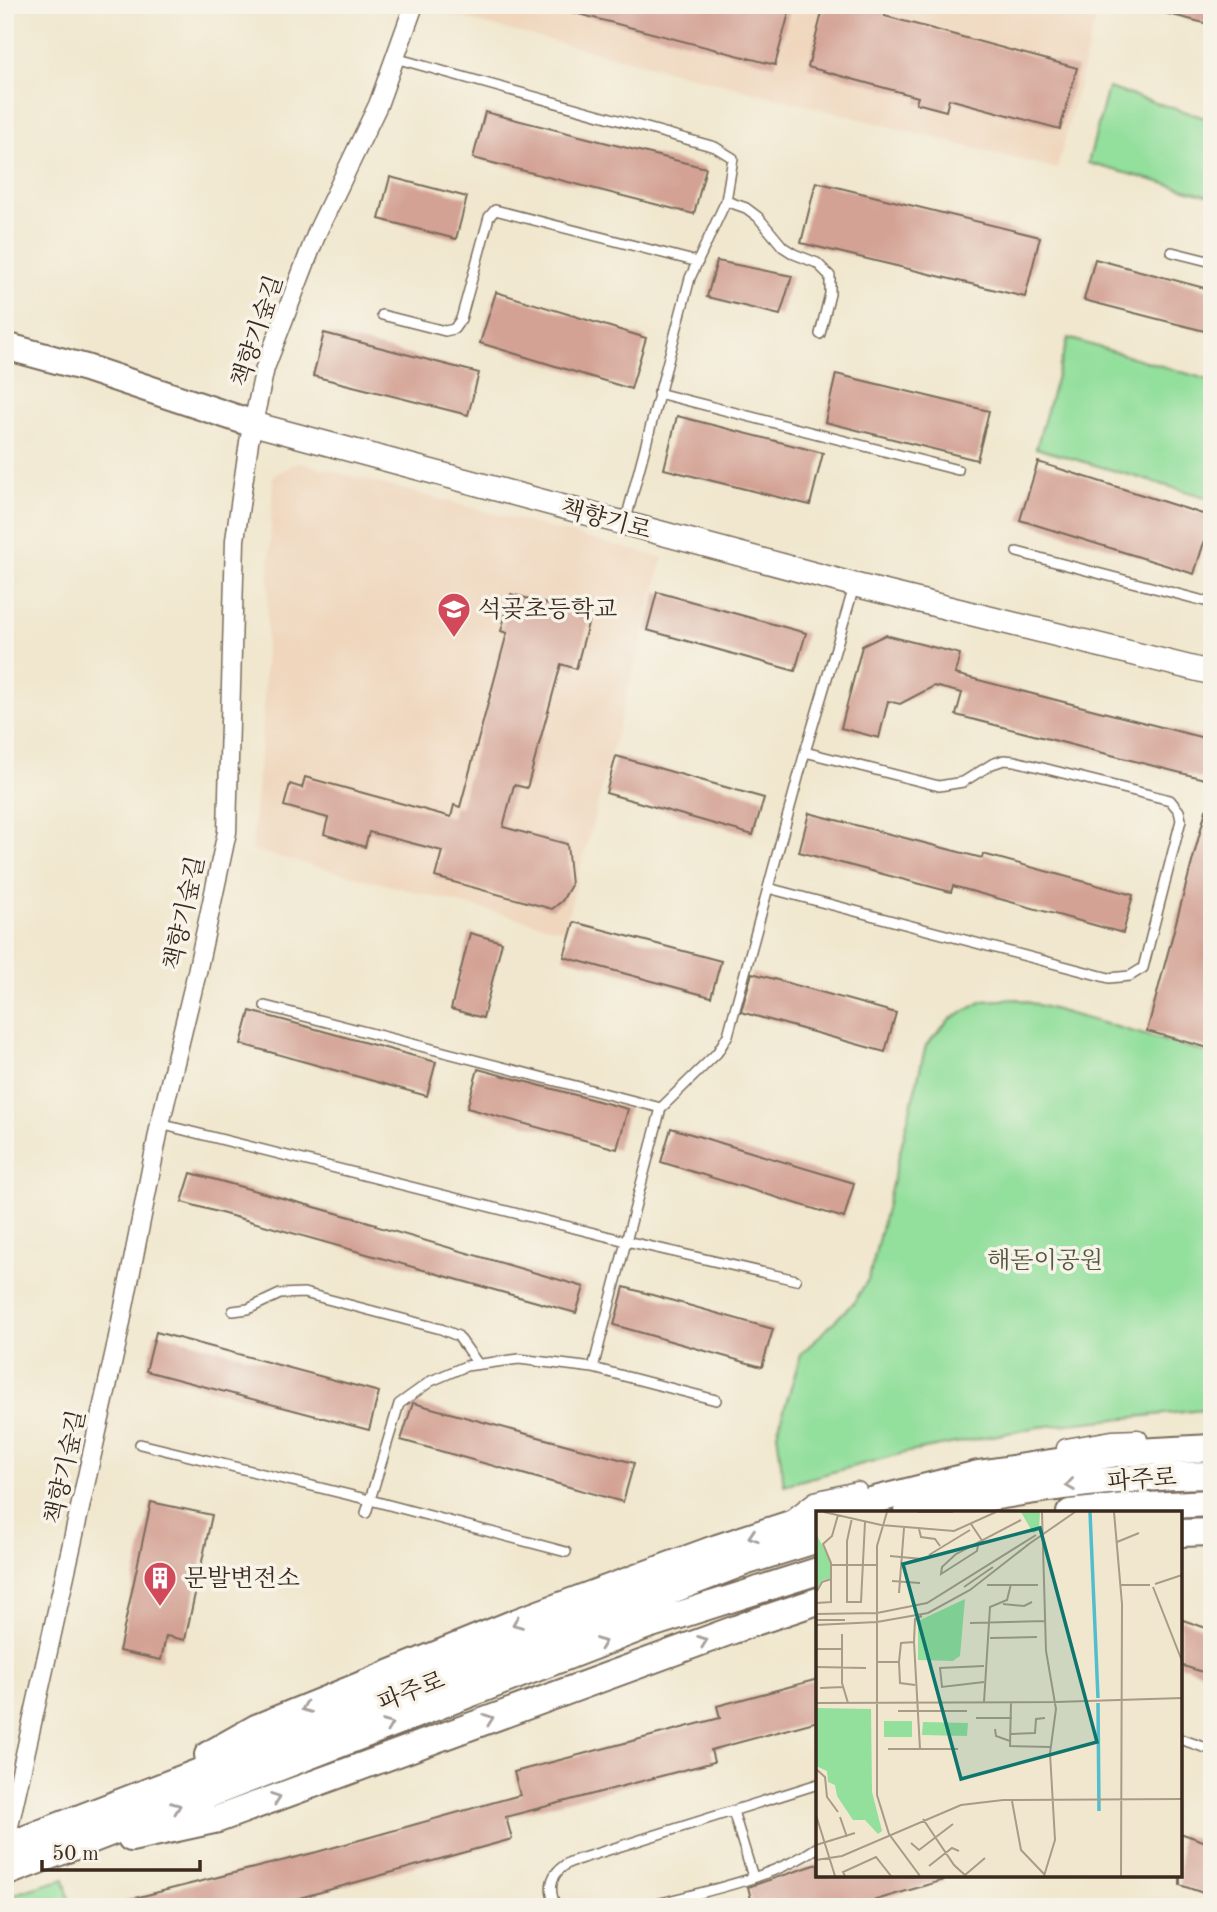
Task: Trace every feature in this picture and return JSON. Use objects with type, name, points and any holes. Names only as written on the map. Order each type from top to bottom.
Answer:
[{"type":"main road","name":"책향기로","points":[[5,346],[86,368],[254,424]]},
{"type":"main road","points":[[832,1511],[978,1474],[1118,1453],[1212,1448]]},
{"type":"main road","name":"파주로","points":[[917,1511],[974,1499],[1104,1480],[1212,1475]]},
{"type":"main road","name":"파주로","points":[[1088,1511],[1212,1503]]},
{"type":"main road","points":[[127,1801],[256,1728],[517,1622],[717,1548],[816,1515]]},
{"type":"main road","points":[[1182,1533],[1212,1532]]},
{"type":"main road","name":"파주로","points":[[5,1873],[40,1847],[127,1801],[731,1567],[816,1540]]},
{"type":"main road","name":"파주로","points":[[5,1846],[40,1847],[645,1626],[816,1572]]},
{"type":"main road","points":[[40,1847],[218,1819],[816,1602]]},
{"type":"street","name":"책향기숲길","points":[[5,1846],[117,1342],[160,1124],[227,832],[235,540],[249,442],[265,368],[318,230],[378,105],[414,5]]},
{"type":"street","name":"책향기로","points":[[254,424],[855,585],[1212,673]]},
{"type":"street","points":[[783,1526],[815,1501],[1010,1458],[1112,1440],[1212,1436]]},
{"type":"lane","points":[[395,58],[715,147],[733,158],[726,201],[690,278],[625,525]]},
{"type":"lane","points":[[726,201],[746,208],[758,217],[783,247],[817,263],[830,276],[830,294],[820,334]]},
{"type":"lane","points":[[382,315],[445,331],[454,329],[461,319],[489,217],[495,210],[698,262]]},
{"type":"lane","points":[[1172,252],[1212,262]]},
{"type":"lane","points":[[658,393],[958,470]]},
{"type":"lane","points":[[1017,552],[1212,603]]},
{"type":"lane","points":[[593,1367],[662,1108],[717,1053],[728,1035],[805,752],[855,585]]},
{"type":"lane","points":[[768,888],[1109,978],[1130,976],[1143,968],[1181,820],[1179,811],[1170,800],[1015,761],[1004,760],[992,764],[963,782],[939,786],[805,752]]},
{"type":"lane","points":[[265,1006],[662,1108]]},
{"type":"lane","points":[[160,1124],[626,1241],[796,1280]]},
{"type":"lane","points":[[233,1311],[248,1309],[280,1294],[304,1293],[441,1329],[458,1336],[478,1364]]},
{"type":"lane","points":[[366,1513],[399,1404],[431,1381],[466,1366],[519,1359],[593,1367],[716,1400]]},
{"type":"lane","points":[[140,1444],[370,1500],[566,1552]]},
{"type":"lane","points":[[1182,1740],[1212,1750]]},
{"type":"lane","points":[[554,1907],[551,1893],[553,1876],[560,1867],[570,1862],[816,1785]]},
{"type":"lane","points":[[733,1811],[753,1877]]},
{"type":"lane","points":[[647,1907],[753,1877],[799,1860],[816,1848]]},
{"type":"shaded area","points":[[452,5],[1099,5],[1057,169],[450,15]]},
{"type":"shaded area","name":"석곶초등학교","points":[[298,462],[663,558],[564,930],[252,850],[263,721],[273,476]]},
{"type":"green space","points":[[1108,88],[1212,120],[1211,196],[1088,163]]},
{"type":"green space","points":[[1068,338],[1212,381],[1212,499],[1036,448]]},
{"type":"green space","name":"해돋이공원","points":[[1017,999],[1212,1054],[1212,1409],[1039,1427],[904,1453],[784,1485],[777,1433],[801,1354],[854,1302],[869,1278],[926,1045],[950,1019],[983,1001]]},
{"type":"green space","points":[[64,1879],[71,1907],[5,1907],[7,1896]]},
{"type":"building","points":[[567,5],[791,5],[775,65],[567,11]]},
{"type":"building","points":[[824,5],[888,5],[885,16],[1077,68],[1060,129],[949,99],[946,111],[916,103],[918,97],[808,67]]},
{"type":"building","points":[[1158,5],[1212,5],[1212,25],[1157,11]]},
{"type":"building","points":[[485,112],[706,168],[694,214],[473,158]]},
{"type":"building","points":[[390,177],[467,197],[456,239],[379,219]]},
{"type":"building","points":[[816,182],[1040,237],[1025,297],[801,243]]},
{"type":"building","points":[[1095,259],[1212,290],[1212,333],[1084,300]]},
{"type":"building","points":[[717,261],[792,276],[780,315],[707,297]]},
{"type":"building","points":[[496,292],[646,338],[631,389],[480,343]]},
{"type":"building","points":[[324,333],[479,373],[468,415],[313,376]]},
{"type":"building","points":[[836,374],[989,411],[977,460],[825,422]]},
{"type":"building","points":[[677,416],[823,453],[810,505],[664,469]]},
{"type":"building","points":[[1038,462],[1212,517],[1194,574],[1020,520]]},
{"type":"building","points":[[657,592],[806,633],[795,671],[647,630]]},
{"type":"building","points":[[511,594],[590,616],[576,669],[561,664],[527,788],[514,785],[503,827],[567,844],[571,885],[562,901],[552,909],[435,877],[442,851],[369,832],[365,847],[324,834],[328,818],[284,806],[290,784],[302,788],[305,777],[451,817],[454,805],[460,807],[507,633],[501,631]]},
{"type":"building","points":[[885,635],[960,654],[955,674],[1212,740],[1212,781],[956,715],[962,693],[934,686],[900,704],[888,701],[879,738],[841,728],[862,646]]},
{"type":"building","points":[[616,756],[764,798],[753,835],[606,793]]},
{"type":"building","points":[[1206,810],[1212,811],[1212,1049],[1147,1031]]},
{"type":"building","points":[[809,813],[982,858],[983,854],[1133,895],[1123,933],[953,886],[951,892],[799,852]]},
{"type":"building","points":[[574,922],[721,961],[711,997],[564,957]]},
{"type":"building","points":[[470,933],[502,942],[483,1018],[451,1009]]},
{"type":"building","points":[[752,973],[896,1013],[885,1052],[741,1012]]},
{"type":"building","points":[[250,1011],[436,1062],[427,1096],[241,1044]]},
{"type":"building","points":[[478,1069],[628,1109],[617,1149],[467,1108]]},
{"type":"building","points":[[671,1128],[854,1183],[844,1218],[661,1162]]},
{"type":"building","points":[[191,1173],[376,1224],[375,1226],[584,1287],[576,1313],[182,1202]]},
{"type":"building","points":[[624,1287],[773,1329],[762,1367],[614,1325]]},
{"type":"building","points":[[156,1332],[379,1392],[369,1430],[146,1371]]},
{"type":"building","points":[[413,1403],[634,1463],[623,1502],[401,1440]]},
{"type":"building","name":"문발변전소","points":[[151,1502],[212,1515],[185,1640],[166,1636],[161,1660],[119,1651]]},
{"type":"building","points":[[1182,1620],[1212,1630],[1212,1675],[1182,1666]]},
{"type":"building","points":[[816,1680],[816,1722],[711,1750],[714,1762],[506,1817],[512,1839],[267,1907],[124,1907],[123,1901],[317,1852],[520,1795],[514,1772],[720,1718],[717,1706]]},
{"type":"building","points":[[1182,1834],[1212,1844],[1212,1896],[1180,1885]]},
{"type":"building","points":[[816,1865],[816,1877],[943,1877],[944,1880],[852,1907],[753,1907],[748,1887]]},
{"type":"place","name":"석곶초등학교","points":[[454,639]]},
{"type":"place","name":"문발변전소","points":[[160,1608]]}]
